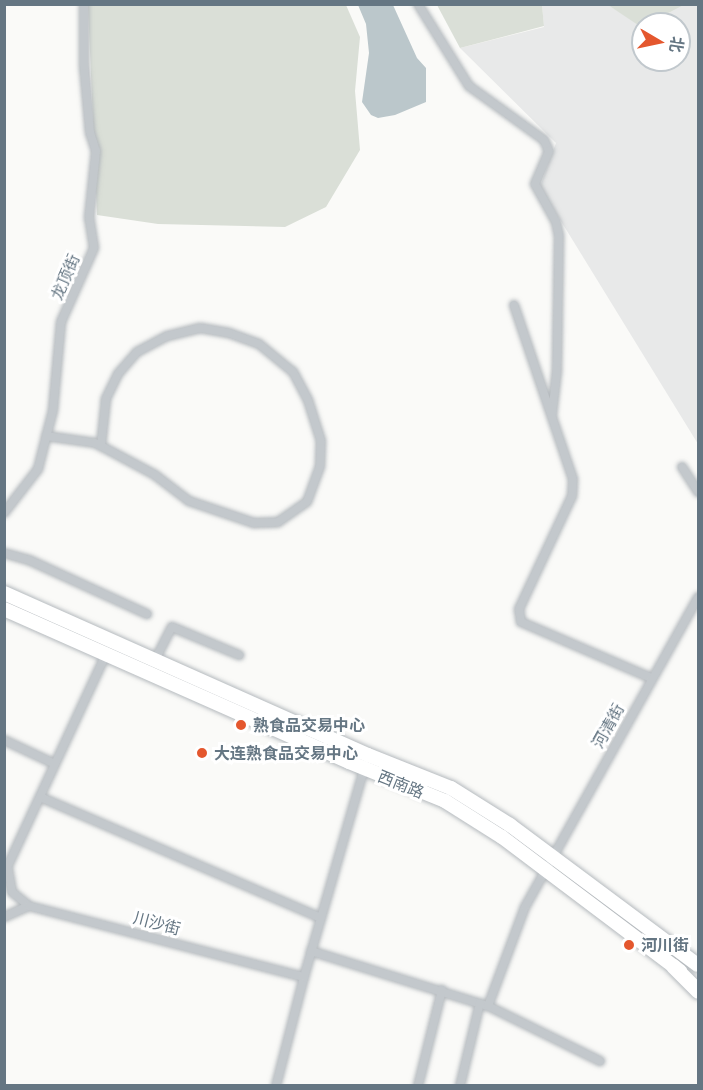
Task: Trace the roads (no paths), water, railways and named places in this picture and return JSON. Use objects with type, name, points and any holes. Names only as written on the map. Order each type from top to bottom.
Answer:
[{"type":"highway","points":[[673,966],[699,991]]},
{"type":"main road","name":"西南路","points":[[4,593],[368,755],[452,788],[554,856],[699,965]]},
{"type":"main road","name":"西南路","points":[[4,609],[364,769],[445,801],[501,837],[699,985]]},
{"type":"street","name":"龙顶街","points":[[4,513],[38,470],[53,410],[61,322],[94,248],[89,218],[96,151],[90,133],[84,66],[84,4]]},
{"type":"street","points":[[418,4],[469,86],[544,140],[549,151],[535,184],[556,222],[559,236],[557,370],[551,418]]},
{"type":"street","points":[[514,305],[573,479],[572,496],[519,609],[521,621],[651,678]]},
{"type":"street","points":[[46,436],[101,446],[155,475],[189,501],[254,524],[278,522],[307,502],[320,466],[321,441],[308,400],[293,372],[259,344],[230,333],[200,328],[167,336],[137,352],[118,374],[106,399],[101,446]]},
{"type":"street","points":[[682,467],[699,492]]},
{"type":"street","points":[[4,553],[29,560],[147,614]]},
{"type":"street","name":"河清街","points":[[460,1086],[484,1005],[525,907],[651,678],[699,597]]},
{"type":"street","points":[[155,660],[172,627],[239,655]]},
{"type":"street","points":[[4,917],[28,906],[12,892],[6,870],[106,654]]},
{"type":"street","points":[[4,740],[55,764]]},
{"type":"street","points":[[276,1086],[311,951],[368,755]]},
{"type":"street","points":[[40,797],[321,918]]},
{"type":"street","name":"川沙街","points":[[28,906],[304,977]]},
{"type":"street","points":[[311,951],[442,990],[484,1005],[600,1060]]},
{"type":"street","points":[[418,1086],[442,990]]},
{"type":"place","name":"熟食品交易中心","points":[[241,725]]},
{"type":"place","name":"大连熟食品交易中心","points":[[202,753]]},
{"type":"place","name":"河川街","points":[[629,945]]}]
